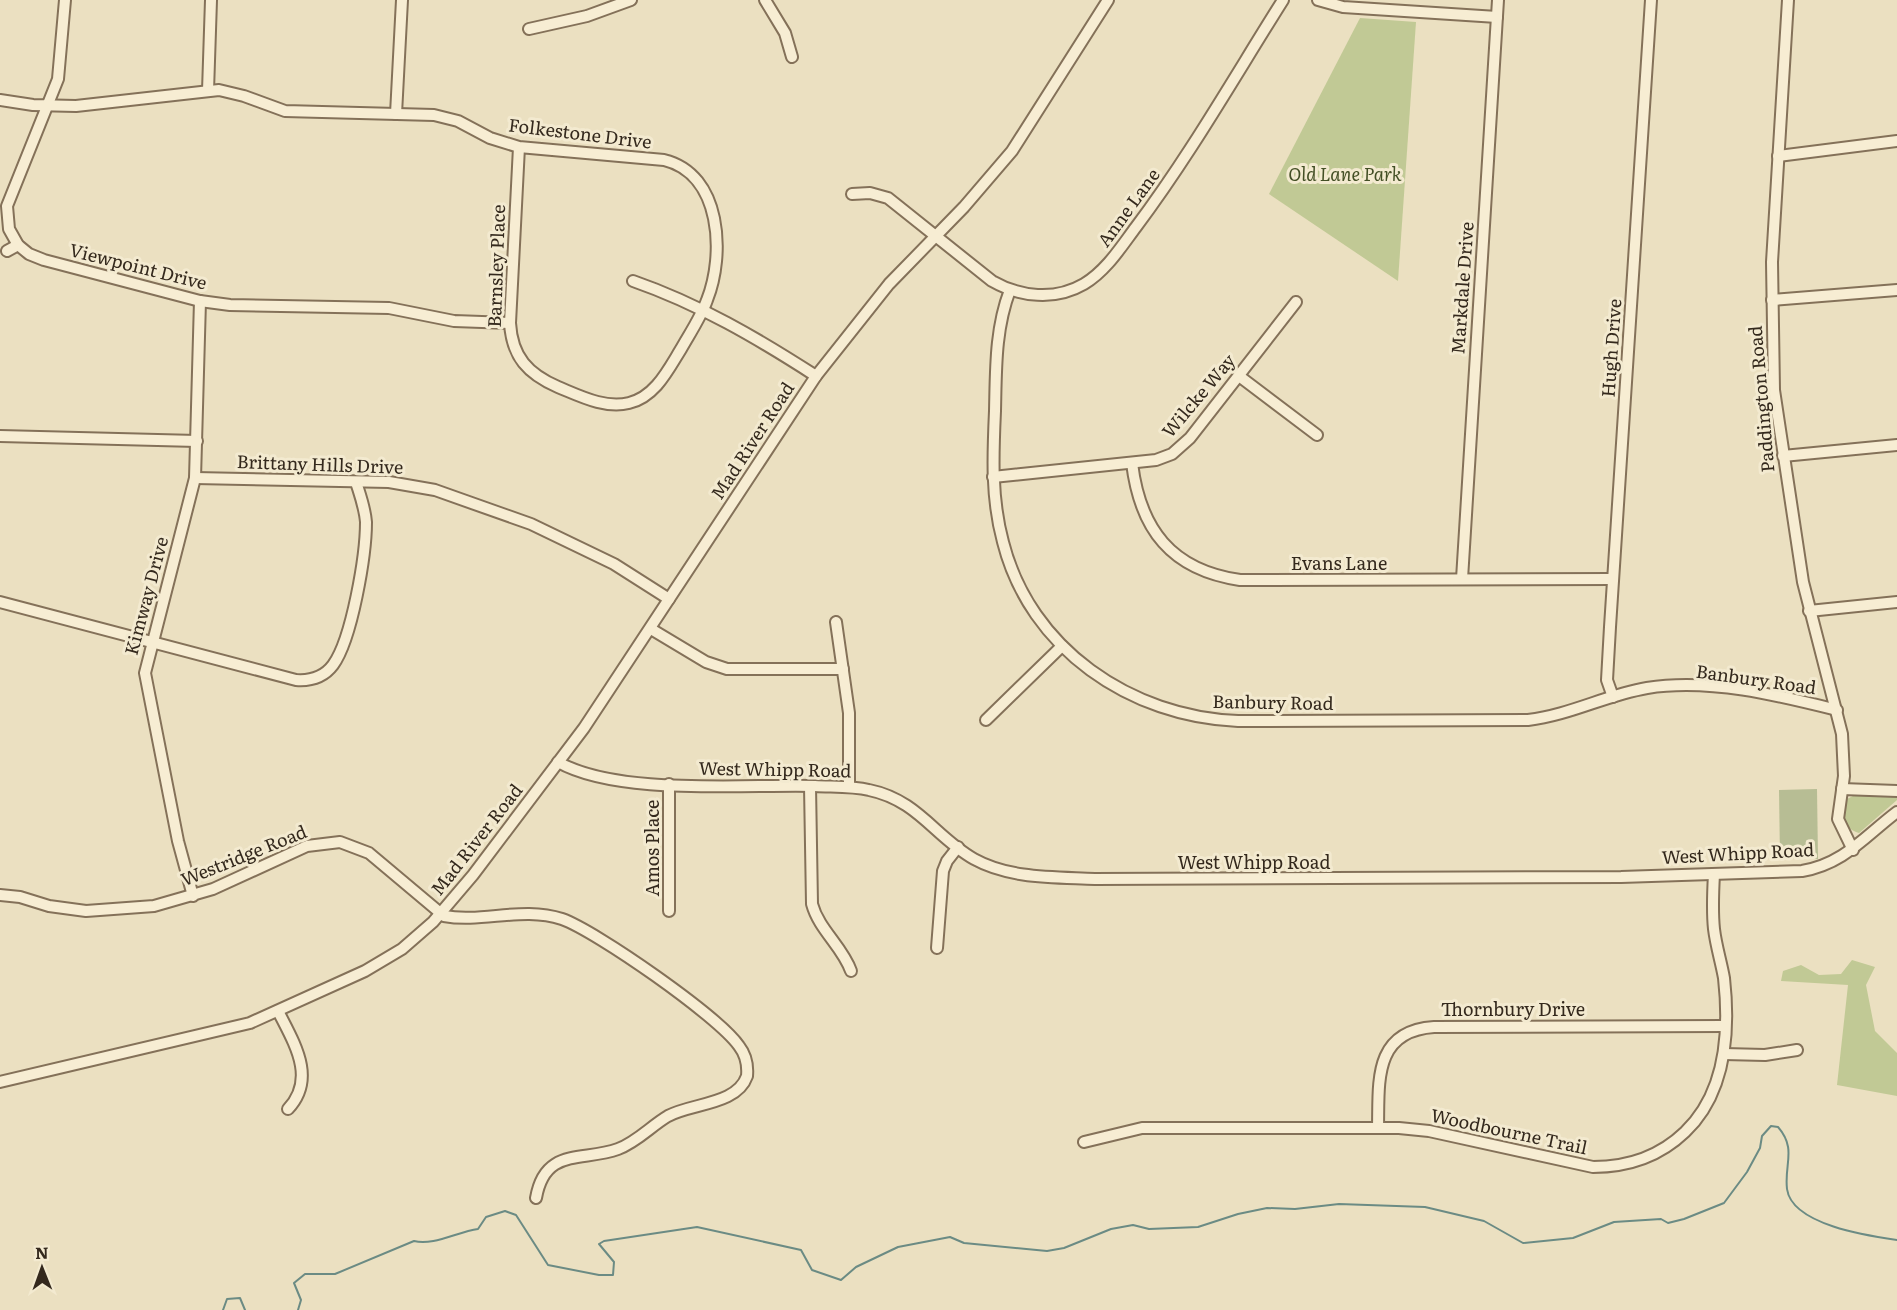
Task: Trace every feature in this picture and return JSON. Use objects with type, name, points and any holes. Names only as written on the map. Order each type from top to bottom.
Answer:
[{"type":"street","points":[[7,251],[18,246],[9,229],[8,206],[59,71],[65,0]]},
{"type":"street","points":[[208,91],[211,0]]},
{"type":"street","points":[[396,114],[402,0]]},
{"type":"street","points":[[529,29],[587,16],[631,0]]},
{"type":"street","points":[[765,0],[782,27],[792,57]]},
{"type":"street","name":"Mad River Road","points":[[0,1082],[218,1032],[278,1011],[388,958],[420,934],[440,914],[558,762],[651,629],[816,376],[889,284],[990,179],[1012,151],[1108,0]]},
{"type":"street","name":"Anne Lane","points":[[852,194],[870,193],[888,198],[992,281],[1010,290],[1039,295],[1059,294],[1078,288],[1098,275],[1171,179],[1283,0]]},
{"type":"street","points":[[1318,0],[1343,8],[1497,17]]},
{"type":"street","name":"Markdale Drive","points":[[1462,579],[1498,0]]},
{"type":"street","name":"Hugh Drive","points":[[1613,697],[1607,680],[1651,0]]},
{"type":"street","name":"Paddington Road","points":[[1788,0],[1772,300],[1774,390],[1809,611],[1837,710],[1844,752],[1842,789]]},
{"type":"street","name":"Folkestone Drive","points":[[0,100],[46,106],[102,104],[208,91],[244,96],[285,111],[447,117],[490,138],[519,147],[664,160],[684,167],[692,174],[708,200],[717,242],[714,279],[703,311],[665,374],[653,390],[640,399],[619,405],[607,404],[567,391],[537,377]]},
{"type":"street","points":[[1778,156],[1897,141]]},
{"type":"street","name":"Barnsley Place","points":[[519,147],[510,323],[518,357],[537,377]]},
{"type":"street","name":"Viewpoint Drive","points":[[18,246],[29,254],[44,260],[200,301],[230,305],[389,308],[454,321],[510,323]]},
{"type":"street","points":[[633,281],[746,332],[816,376]]},
{"type":"street","name":"Banbury Road","points":[[1010,290],[1002,310],[998,341],[993,477],[997,517],[1008,560],[1026,599],[1062,646],[1101,678],[1137,699],[1168,710],[1216,720],[1528,720],[1560,715],[1613,697],[1664,686],[1704,687],[1772,696],[1837,710]]},
{"type":"street","points":[[1772,300],[1897,290]]},
{"type":"street","name":"Kimway Drive","points":[[193,896],[185,871],[145,683],[146,663],[195,478],[200,301]]},
{"type":"street","name":"Wilcke Way","points":[[993,477],[1163,458],[1180,448],[1296,302]]},
{"type":"street","points":[[1239,376],[1317,435]]},
{"type":"street","points":[[0,436],[197,441]]},
{"type":"street","points":[[1783,456],[1897,445]]},
{"type":"street","name":"Evans Lane","points":[[1132,463],[1138,501],[1149,524],[1167,547],[1189,564],[1205,571],[1240,580],[1613,579]]},
{"type":"street","name":"Brittany Hills Drive","points":[[195,478],[402,483],[435,490],[531,524],[584,549],[669,599]]},
{"type":"street","points":[[0,602],[296,680],[314,679],[328,670],[340,651],[361,580],[366,521],[356,482]]},
{"type":"street","points":[[1809,611],[1897,602]]},
{"type":"street","points":[[836,622],[849,713],[849,788]]},
{"type":"street","points":[[651,629],[706,662],[727,669],[843,669]]},
{"type":"street","points":[[986,720],[1062,646]]},
{"type":"street","name":"West Whipp Road","points":[[558,762],[578,772],[611,780],[669,784],[810,786],[849,788],[881,793],[906,804],[972,857],[998,869],[1086,878],[1581,877],[1814,869],[1853,850],[1897,812]]},
{"type":"street","name":"Amos Place","points":[[669,784],[669,911]]},
{"type":"street","points":[[810,786],[812,904],[818,921],[842,951],[851,971]]},
{"type":"street","points":[[1853,850],[1838,819],[1842,789],[1897,790]]},
{"type":"street","name":"Westridge Road","points":[[1,895],[20,897],[49,906],[86,911],[154,906],[193,896],[307,846],[340,842],[369,853],[440,914]]},
{"type":"street","points":[[938,948],[943,871],[946,861],[958,847]]},
{"type":"street","name":"Woodbourne Trail","points":[[1084,1142],[1142,1128],[1378,1127],[1429,1131],[1573,1164],[1602,1167],[1632,1162],[1673,1144],[1699,1117],[1716,1088],[1724,1054],[1724,981],[1712,909],[1714,874]]},
{"type":"street","name":"Mad River Road","points":[[440,914],[460,918],[501,914],[544,915],[576,925],[717,1023],[739,1044],[746,1060],[747,1076],[736,1091],[678,1112],[620,1148],[562,1159],[543,1177],[536,1198]]},
{"type":"street","points":[[278,1011],[296,1047],[303,1072],[299,1093],[288,1109]]},
{"type":"street","name":"Thornbury Drive","points":[[1378,1127],[1379,1080],[1385,1055],[1395,1042],[1415,1030],[1446,1027],[1724,1026]]},
{"type":"street","points":[[1724,1054],[1765,1055],[1797,1050]]},
{"type":"green space","name":"Old Lane Park","points":[[1360,18],[1416,22],[1398,281],[1269,194]]},
{"type":"green space","points":[[1817,789],[1818,859],[1780,859],[1779,790]]},
{"type":"green space","points":[[1859,793],[1897,793],[1897,800],[1859,833],[1849,828],[1845,821],[1844,811],[1845,800]]},
{"type":"green space","points":[[1852,960],[1875,967],[1866,985],[1875,1031],[1897,1053],[1897,1096],[1837,1085],[1848,985],[1781,981],[1783,971],[1801,965],[1819,975],[1841,974]]},
{"type":"waterway","points":[[298,1310],[301,1300],[294,1283],[305,1274],[335,1274],[414,1241],[429,1242],[478,1229],[486,1217],[505,1211],[516,1215],[548,1265],[599,1275],[613,1275],[614,1262],[599,1244],[604,1241],[697,1227],[801,1250],[812,1270],[841,1280],[856,1267],[898,1247],[950,1237],[964,1243],[1047,1251],[1064,1248],[1111,1229],[1133,1225],[1149,1229],[1198,1227],[1238,1214],[1267,1208],[1295,1209],[1339,1204],[1425,1207],[1484,1221],[1523,1243],[1573,1238],[1614,1222],[1661,1219],[1668,1223],[1724,1203],[1747,1172],[1760,1148],[1762,1136],[1771,1126],[1778,1127],[1787,1142],[1787,1189],[1792,1201],[1802,1212],[1851,1232],[1897,1240]]},
{"type":"waterway","points":[[223,1310],[227,1299],[240,1298],[245,1310]]}]
